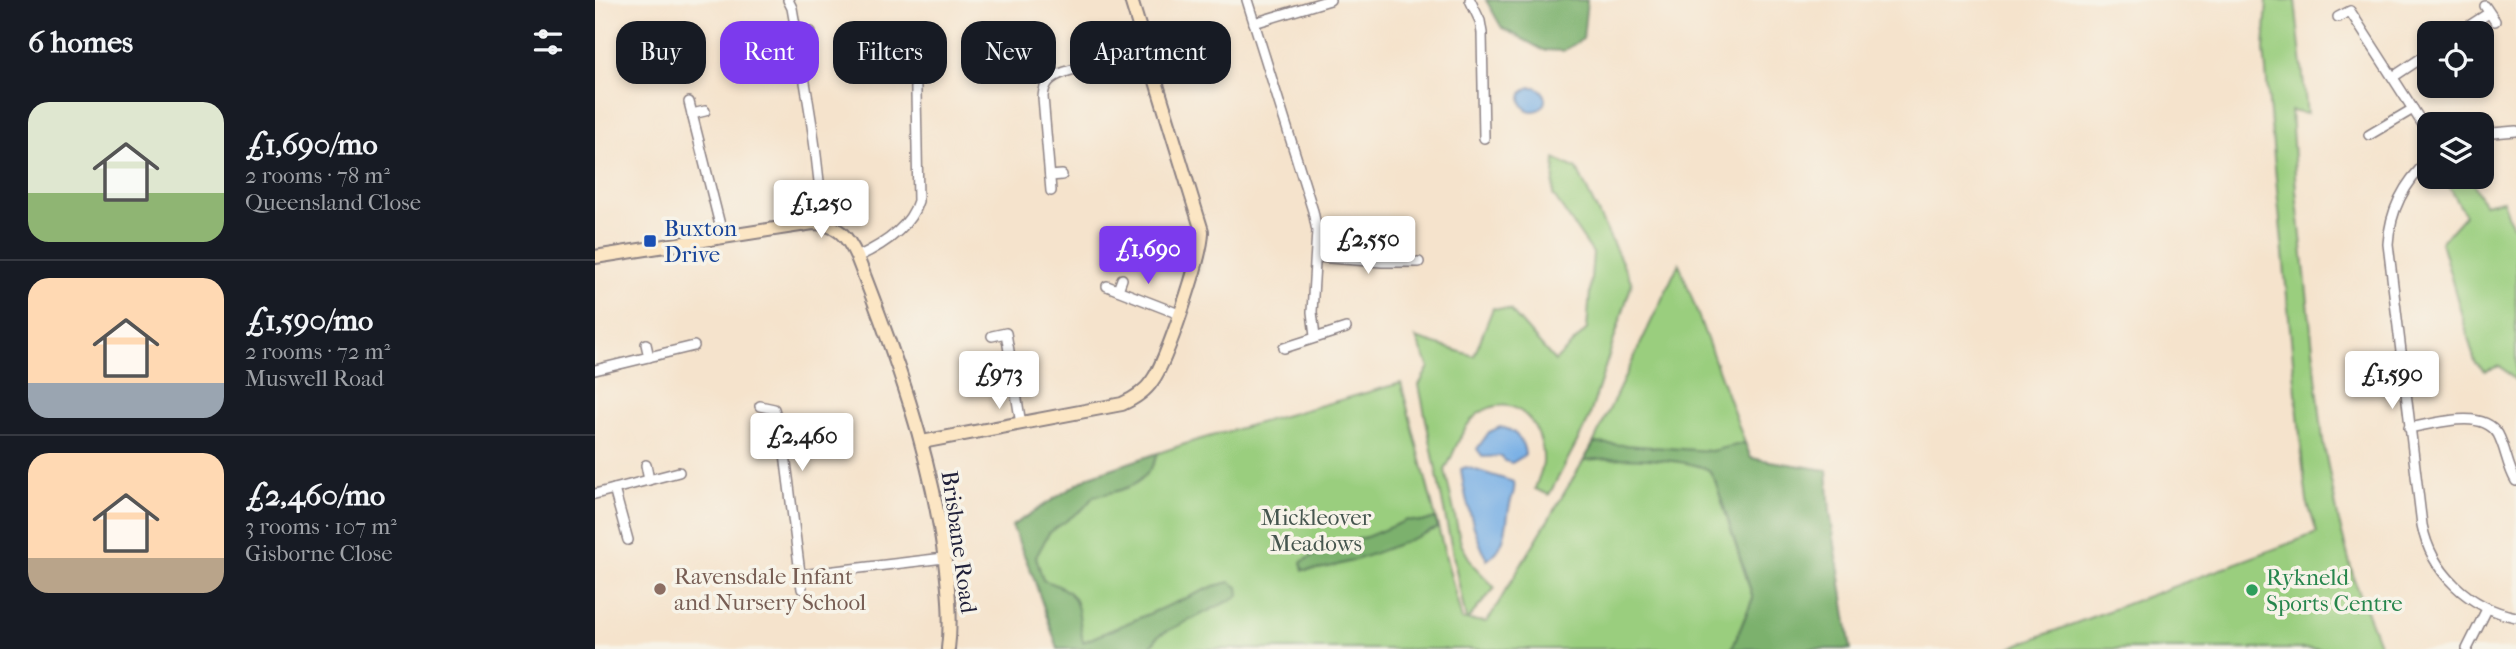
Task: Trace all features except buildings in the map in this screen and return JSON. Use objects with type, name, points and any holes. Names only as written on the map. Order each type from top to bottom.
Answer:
[{"type":"street","points":[[788,0],[793,21]]},
{"type":"street","points":[[1131,0],[1138,21]]},
{"type":"street","points":[[1247,0],[1313,211],[1317,231],[1312,312],[1315,337]]},
{"type":"street","points":[[1254,23],[1330,0]]},
{"type":"street","points":[[1470,0],[1480,20],[1482,33],[1484,138]]},
{"type":"street","points":[[2337,17],[2350,11],[2417,115]]},
{"type":"street","points":[[2477,21],[2490,13]]},
{"type":"street","points":[[2393,77],[2417,61]]},
{"type":"street","points":[[1051,191],[1043,97],[1045,84],[1055,76],[1070,70]]},
{"type":"street","points":[[803,84],[822,223]]},
{"type":"street","points":[[857,257],[900,229],[911,217],[918,201],[916,84]]},
{"type":"street","points":[[595,257],[822,223],[833,226],[847,237],[857,257],[904,382],[922,442],[1113,407],[1139,395],[1151,383],[1162,365],[1201,247],[1202,231],[1157,84]]},
{"type":"street","points":[[689,102],[723,237]]},
{"type":"street","points":[[2369,135],[2413,109]]},
{"type":"street","points":[[692,114],[705,111]]},
{"type":"street","points":[[2494,133],[2516,131]]},
{"type":"street","points":[[2417,173],[2399,198],[2390,224],[2388,244],[2422,525],[2428,547],[2439,567],[2457,588],[2487,609],[2516,617]]},
{"type":"street","points":[[1050,176],[1062,175]]},
{"type":"street","points":[[1317,257],[1419,262]]},
{"type":"street","points":[[1118,290],[1122,279]]},
{"type":"street","points":[[1107,286],[1179,314]]},
{"type":"street","points":[[1284,348],[1346,328]]},
{"type":"street","points":[[992,335],[1006,333],[1021,424]]},
{"type":"street","points":[[646,344],[649,357]]},
{"type":"street","points":[[595,370],[694,346]]},
{"type":"street","points":[[760,406],[774,409],[784,446],[802,589]]},
{"type":"street","points":[[2409,428],[2469,419],[2486,423],[2497,433],[2516,481]]},
{"type":"street","name":"Brisbane Road","points":[[922,442],[936,499],[944,558],[950,608],[948,649]]},
{"type":"street","points":[[646,466],[649,480]]},
{"type":"street","points":[[595,494],[679,472]]},
{"type":"street","points":[[614,489],[628,540]]},
{"type":"street","points":[[801,575],[944,558]]},
{"type":"street","points":[[2466,649],[2487,609]]},
{"type":"green space","points":[[1486,0],[1587,0],[1583,39],[1563,51],[1543,50],[1502,28]]},
{"type":"green space","points":[[2267,0],[2295,0],[2307,114],[2291,111],[2296,190],[2323,441],[2339,522],[2354,579],[2381,649],[2006,649],[2317,533],[2307,501],[2303,468],[2264,50]]},
{"type":"green space","name":"Mickleover Meadows","points":[[1555,159],[1577,169],[1632,283],[1588,421],[1549,495],[1535,489],[1543,463],[1539,436],[1533,424],[1515,408],[1504,405],[1491,407],[1478,414],[1459,440],[1445,470],[1461,544],[1473,565],[1495,588],[1467,620],[1487,622],[1590,450],[1679,263],[1745,443],[1712,451],[1716,483],[1753,598],[1732,649],[1058,649],[1033,576],[1012,526],[1090,476],[1194,441],[1401,383],[1462,620],[1466,620],[1419,385],[1429,367],[1416,338],[1474,356],[1493,308],[1510,310],[1555,361],[1587,329],[1593,253],[1553,195]]},
{"type":"green space","points":[[2451,189],[2476,189],[2484,204],[2503,200],[2507,215],[2516,231],[2516,381],[2500,366],[2485,371],[2475,362],[2441,242],[2465,215]]},
{"type":"green space","points":[[1594,443],[1711,451],[1745,443],[1751,458],[1827,470],[1830,512],[1851,649],[1732,649],[1753,598],[1716,483],[1709,470],[1666,460],[1584,460]]},
{"type":"green space","points":[[1158,453],[1148,473],[1133,485],[1116,492],[1094,496],[1083,509],[1049,533],[1036,557],[1043,580],[1066,590],[1076,602],[1083,642],[1214,586],[1230,582],[1238,587],[1239,596],[1159,635],[1149,649],[1058,649],[1033,576],[1012,526],[1090,476]]},
{"type":"green space","points":[[1435,518],[1438,528],[1390,548],[1334,566],[1303,570],[1301,562],[1322,551],[1407,520],[1422,522]]},
{"type":"water","points":[[1533,87],[1542,90],[1545,99],[1542,108],[1533,111],[1524,108],[1521,99],[1524,90]]},
{"type":"water","points":[[1500,427],[1518,436],[1523,445],[1525,455],[1512,463],[1504,461],[1502,456],[1483,457],[1477,449],[1489,432]]},
{"type":"water","points":[[1466,467],[1514,482],[1502,542],[1494,555],[1487,560],[1468,504],[1461,469]]},
{"type":"place","name":"Buxton Drive","points":[[650,241]]},
{"type":"place","name":"Ravensdale Infant and Nursery School","points":[[660,589]]},
{"type":"place","name":"Rykneld Sports Centre","points":[[2252,590]]}]
